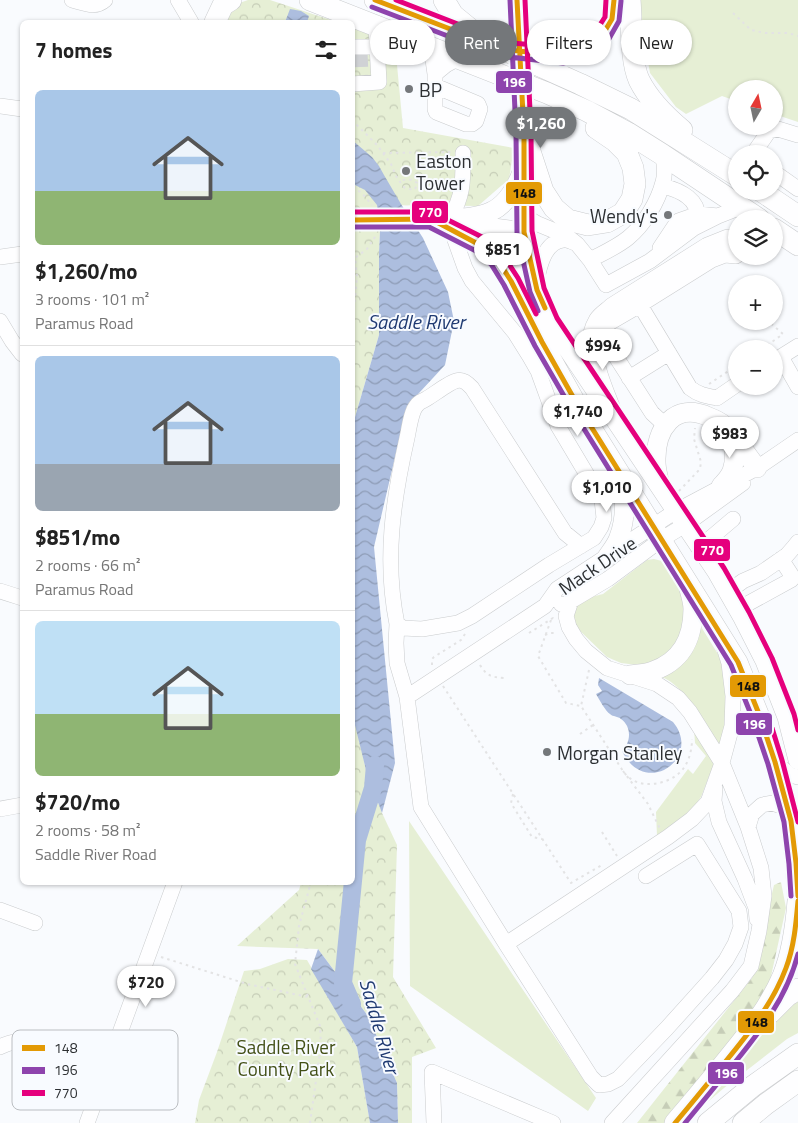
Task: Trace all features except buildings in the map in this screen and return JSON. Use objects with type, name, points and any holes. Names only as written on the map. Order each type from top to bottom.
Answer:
[{"type":"highway","points":[[217,20],[223,5],[231,0]]},
{"type":"highway","points":[[298,0],[370,24]]},
{"type":"highway","points":[[310,0],[339,14]]},
{"type":"highway","points":[[375,0],[445,27]]},
{"type":"highway","points":[[444,0],[454,15],[461,20]]},
{"type":"highway","points":[[517,49],[563,56],[584,51],[600,39],[612,19],[614,0]]},
{"type":"highway","points":[[630,0],[634,59],[639,80],[666,116],[728,167]]},
{"type":"highway","points":[[517,56],[580,84],[631,110],[728,169]]},
{"type":"highway","points":[[477,65],[547,93],[587,111],[628,133],[746,210]]},
{"type":"highway","points":[[524,132],[543,192],[554,208],[568,220],[588,225],[607,222],[623,213],[632,199],[635,184],[634,168],[627,153],[615,141],[547,93]]},
{"type":"highway","points":[[774,200],[798,216]]},
{"type":"highway","points":[[783,235],[798,245]]},
{"type":"highway","points":[[610,412],[595,369],[592,351],[593,335],[600,320],[613,308],[708,248],[728,240]]},
{"type":"highway","points":[[783,250],[798,257]]},
{"type":"highway","points":[[789,815],[796,863],[798,896]]},
{"type":"highway","points":[[675,1123],[758,1022],[772,1000],[784,975],[791,950],[796,926],[798,901]]},
{"type":"highway","points":[[740,1044],[787,996],[798,989]]},
{"type":"highway","points":[[708,1123],[753,1086],[798,1054]]},
{"type":"highway","points":[[743,1123],[798,1082]]},
{"type":"main road","points":[[517,0],[525,166],[524,224],[518,263],[521,288],[528,316]]},
{"type":"main road","points":[[452,225],[495,211],[510,196],[525,166]]},
{"type":"main road","points":[[364,215],[524,224]]},
{"type":"main road","points":[[422,219],[452,225],[497,258],[577,404],[738,662],[776,762],[798,852]]},
{"type":"main road","points":[[524,224],[536,290],[550,322],[700,547],[738,609],[765,661],[787,717],[798,760]]},
{"type":"main road","points":[[672,505],[656,462],[660,433],[672,418],[679,414],[692,412],[700,404],[706,415],[719,421],[730,431],[757,468]]},
{"type":"main road","points":[[721,486],[731,472],[734,460],[734,445],[730,431]]},
{"type":"main road","points":[[607,557],[619,538],[624,520],[624,491],[619,470]]},
{"type":"main road","points":[[630,675],[652,671],[669,663],[684,649],[691,632],[693,608],[688,581]]},
{"type":"street","points":[[72,0],[92,6],[105,0]]},
{"type":"street","points":[[178,0],[190,20]]},
{"type":"street","points":[[358,80],[379,82],[378,65]]},
{"type":"street","points":[[434,65],[436,112],[469,124],[476,121],[480,108],[478,104],[435,80]]},
{"type":"street","points":[[435,80],[446,65]]},
{"type":"street","points":[[0,106],[20,109]]},
{"type":"street","points":[[759,145],[769,131],[778,130],[798,135]]},
{"type":"street","points":[[397,624],[403,628],[410,629],[458,623],[472,616],[594,538],[604,518],[602,500],[558,426],[541,378],[530,357],[515,333],[472,281],[465,268],[452,225],[462,190],[463,153]]},
{"type":"street","points":[[590,260],[627,239],[640,227],[652,208],[664,182],[664,155]]},
{"type":"street","points":[[783,178],[798,188]]},
{"type":"street","points":[[662,186],[676,190],[690,198],[695,204],[697,220]]},
{"type":"street","points":[[462,190],[468,204],[479,217]]},
{"type":"street","points":[[524,224],[538,224],[567,236],[577,244],[590,260],[606,285],[650,261],[697,220],[728,215]]},
{"type":"street","points":[[535,284],[543,256],[549,249],[563,240],[577,244]]},
{"type":"street","points":[[0,257],[20,254]]},
{"type":"street","points":[[665,425],[652,412],[609,346],[606,328],[609,323],[712,260],[728,255]]},
{"type":"street","points":[[640,305],[690,388],[697,394],[700,404],[717,398],[728,390]]},
{"type":"street","points":[[0,321],[20,351]]},
{"type":"street","points":[[783,355],[798,346]]},
{"type":"street","points":[[630,378],[669,353]]},
{"type":"street","points":[[783,367],[798,387]]},
{"type":"street","points":[[581,546],[565,533],[472,388],[466,382],[460,380],[452,382],[416,405],[398,477],[390,541],[391,582],[397,624],[397,663],[407,697],[421,807],[591,1077],[599,1085],[608,1084],[618,1079],[712,978],[726,960],[735,944],[741,927],[739,911],[697,844],[646,876]]},
{"type":"street","points":[[672,505],[751,478],[757,468],[798,440]]},
{"type":"street","name":"Mack Drive","points":[[407,697],[608,579],[658,532],[672,505],[721,486],[757,468]]},
{"type":"street","points":[[700,547],[733,519]]},
{"type":"street","name":"Mack Drive","points":[[548,613],[557,589],[607,557],[658,532]]},
{"type":"street","points":[[728,592],[761,573],[790,550]]},
{"type":"street","points":[[738,609],[791,580],[790,550]]},
{"type":"street","points":[[0,591],[20,597]]},
{"type":"street","points":[[571,601],[566,616],[569,627],[586,651],[606,668],[657,684],[678,698],[690,712],[748,827],[761,868],[764,896],[751,966],[732,991],[612,1123]]},
{"type":"street","points":[[506,944],[636,860],[692,819],[708,802],[732,726],[733,696],[729,663],[717,627]]},
{"type":"street","points":[[776,762],[790,775],[798,777]]},
{"type":"street","points":[[719,770],[714,801],[719,822],[746,878],[756,908],[759,931]]},
{"type":"street","points":[[748,827],[752,814],[762,805],[772,803],[789,815]]},
{"type":"street","points":[[0,809],[20,805]]},
{"type":"street","points":[[121,1030],[171,886]]},
{"type":"street","points":[[0,910],[35,923]]},
{"type":"street","points":[[0,1047],[12,1043]]},
{"type":"street","points":[[434,1123],[432,1072],[553,1123]]},
{"type":"street","points":[[87,1123],[92,1110]]},
{"type":"path","points":[[733,13],[751,30],[765,33],[788,33],[798,36]]},
{"type":"path","points":[[355,123],[377,145],[391,164],[400,182],[405,188],[414,190],[417,186],[417,183],[413,180],[406,179],[400,182]]},
{"type":"path","points":[[382,153],[463,153]]},
{"type":"path","points":[[355,190],[361,192],[364,215]]},
{"type":"path","points":[[355,257],[366,249],[377,235]]},
{"type":"path","points":[[355,264],[357,277],[355,297]]},
{"type":"path","points":[[775,340],[784,334],[779,330]]},
{"type":"path","points":[[672,505],[683,488],[700,469],[701,462],[694,438],[694,429],[704,384],[708,384],[728,371]]},
{"type":"path","points":[[548,613],[558,625]]},
{"type":"path","points":[[524,635],[548,613]]},
{"type":"path","points":[[548,613],[545,635],[538,656],[566,703],[580,706],[623,771],[648,804],[661,830]]},
{"type":"path","points":[[545,635],[554,632],[560,633]]},
{"type":"path","points":[[479,663],[488,675],[494,678],[504,678]]},
{"type":"path","points":[[580,706],[589,670]]},
{"type":"path","points":[[442,685],[571,883],[602,865]]},
{"type":"path","points":[[580,734],[593,725]]},
{"type":"path","points":[[623,771],[632,780],[644,784],[656,783],[674,777],[686,765],[693,737]]},
{"type":"path","points":[[513,794],[510,803],[532,837],[542,839]]},
{"type":"path","points":[[602,832],[617,856]]},
{"type":"path","points":[[310,885],[299,926],[295,964],[320,1026],[321,1045],[310,1123]]},
{"type":"path","points":[[156,955],[247,984],[309,997]]},
{"type":"green space","points":[[248,0],[270,0],[331,20],[220,20],[225,8]]},
{"type":"green space","points":[[637,0],[798,0],[798,122],[783,117],[783,80],[728,80],[728,98],[722,96],[686,114],[676,107],[650,73],[649,65],[692,65],[692,20],[641,20]]},
{"type":"green space","points":[[355,29],[370,34],[370,65],[397,65],[403,128],[514,148],[509,179],[478,206],[377,205],[380,231],[379,335],[355,417]]},
{"type":"green space","points":[[654,559],[667,564],[682,590],[687,624],[672,652],[655,662],[637,665],[621,663],[607,657],[576,627],[572,619],[573,611],[583,599],[603,594],[647,560]]},
{"type":"green space","points":[[700,625],[721,659],[731,693],[721,745],[719,746],[696,709],[681,691],[666,679],[655,675]]},
{"type":"green space","name":"Saddle River County Park","points":[[355,722],[367,774],[397,845],[393,977],[436,1048],[412,1057],[412,1123],[398,1123],[397,1083],[368,1016],[318,949],[237,946],[299,890],[300,885],[355,885]]},
{"type":"green space","points":[[694,729],[715,761],[701,797],[689,814],[657,836],[656,812],[688,769],[693,774],[706,756],[695,743]]},
{"type":"green space","points":[[409,821],[596,1098],[588,1111],[410,986]]},
{"type":"green space","points":[[781,882],[786,908],[766,999],[664,1123],[637,1123],[752,978],[774,885]]},
{"type":"green space","name":"Saddle River County Park","points":[[288,959],[307,960],[357,1047],[370,1123],[195,1123],[199,1100],[244,971],[260,969]]},
{"type":"green space","points":[[798,994],[798,1033],[787,1039],[724,1088],[683,1123],[754,1032]]},
{"type":"water","points":[[290,9],[301,11],[309,16],[308,20],[286,20]]},
{"type":"water","name":"Saddle River","points":[[355,143],[372,157],[379,166],[423,238],[448,292],[454,321],[445,365],[407,406],[374,547],[395,763],[382,813],[367,774],[355,725],[355,417],[379,335],[380,231],[377,205],[365,190],[355,185]]},
{"type":"water","points":[[599,678],[673,722],[680,736],[681,748],[676,760],[667,768],[656,772],[644,772],[632,765],[622,751],[629,739],[629,730],[625,722],[608,713],[596,694],[602,691],[598,685]]},
{"type":"water","name":"Saddle River","points":[[318,949],[368,1016],[397,1083],[398,1123],[370,1123],[357,1047],[311,969]]},
{"type":"waterway","name":"Saddle River","points":[[355,860],[357,840],[373,788],[375,765]]},
{"type":"waterway","name":"Saddle River","points":[[352,1004],[343,983],[353,885]]},
{"type":"tunnel","points":[[360,52],[361,75]]},
{"type":"transit line","name":"148","points":[[375,0],[502,49],[563,56],[584,51],[600,39],[612,19],[614,0]]},
{"type":"transit line","name":"770","points":[[396,0],[504,42],[563,48],[581,44],[594,34],[605,17],[606,0]]},
{"type":"transit line","name":"196","points":[[510,0],[516,133],[517,233],[530,292],[538,311]]},
{"type":"transit line","name":"148","points":[[517,0],[524,133],[524,232],[537,290],[545,308]]},
{"type":"transit line","name":"770","points":[[525,0],[531,133],[532,231],[544,288],[557,318],[724,568],[772,658],[794,714],[798,730]]},
{"type":"transit line","name":"196","points":[[372,7],[500,56],[563,63],[587,58],[606,44],[619,21],[621,1]]},
{"type":"transit line","name":"770","points":[[355,212],[432,212],[484,238],[503,255],[518,278],[536,314]]},
{"type":"transit line","name":"148","points":[[355,220],[431,219],[480,245],[497,259],[511,281],[542,342],[577,404],[738,662],[759,714],[775,762],[791,821],[798,896]]},
{"type":"transit line","name":"196","points":[[355,227],[429,227],[476,251],[491,264],[571,408],[731,665],[768,764],[784,822],[791,896]]},
{"type":"transit line","name":"770","points":[[772,728],[798,822]]},
{"type":"transit line","name":"148","points":[[675,1123],[743,1040],[760,1017],[781,981],[791,952],[798,901]]},
{"type":"transit line","name":"196","points":[[685,1123],[762,1027],[787,985],[798,954]]},
{"type":"place","name":"BP","points":[[409,89]]},
{"type":"place","name":"Easton Tower","points":[[406,171]]},
{"type":"place","name":"Wendy's","points":[[668,215]]},
{"type":"place","name":"Morgan Stanley","points":[[547,752]]}]
